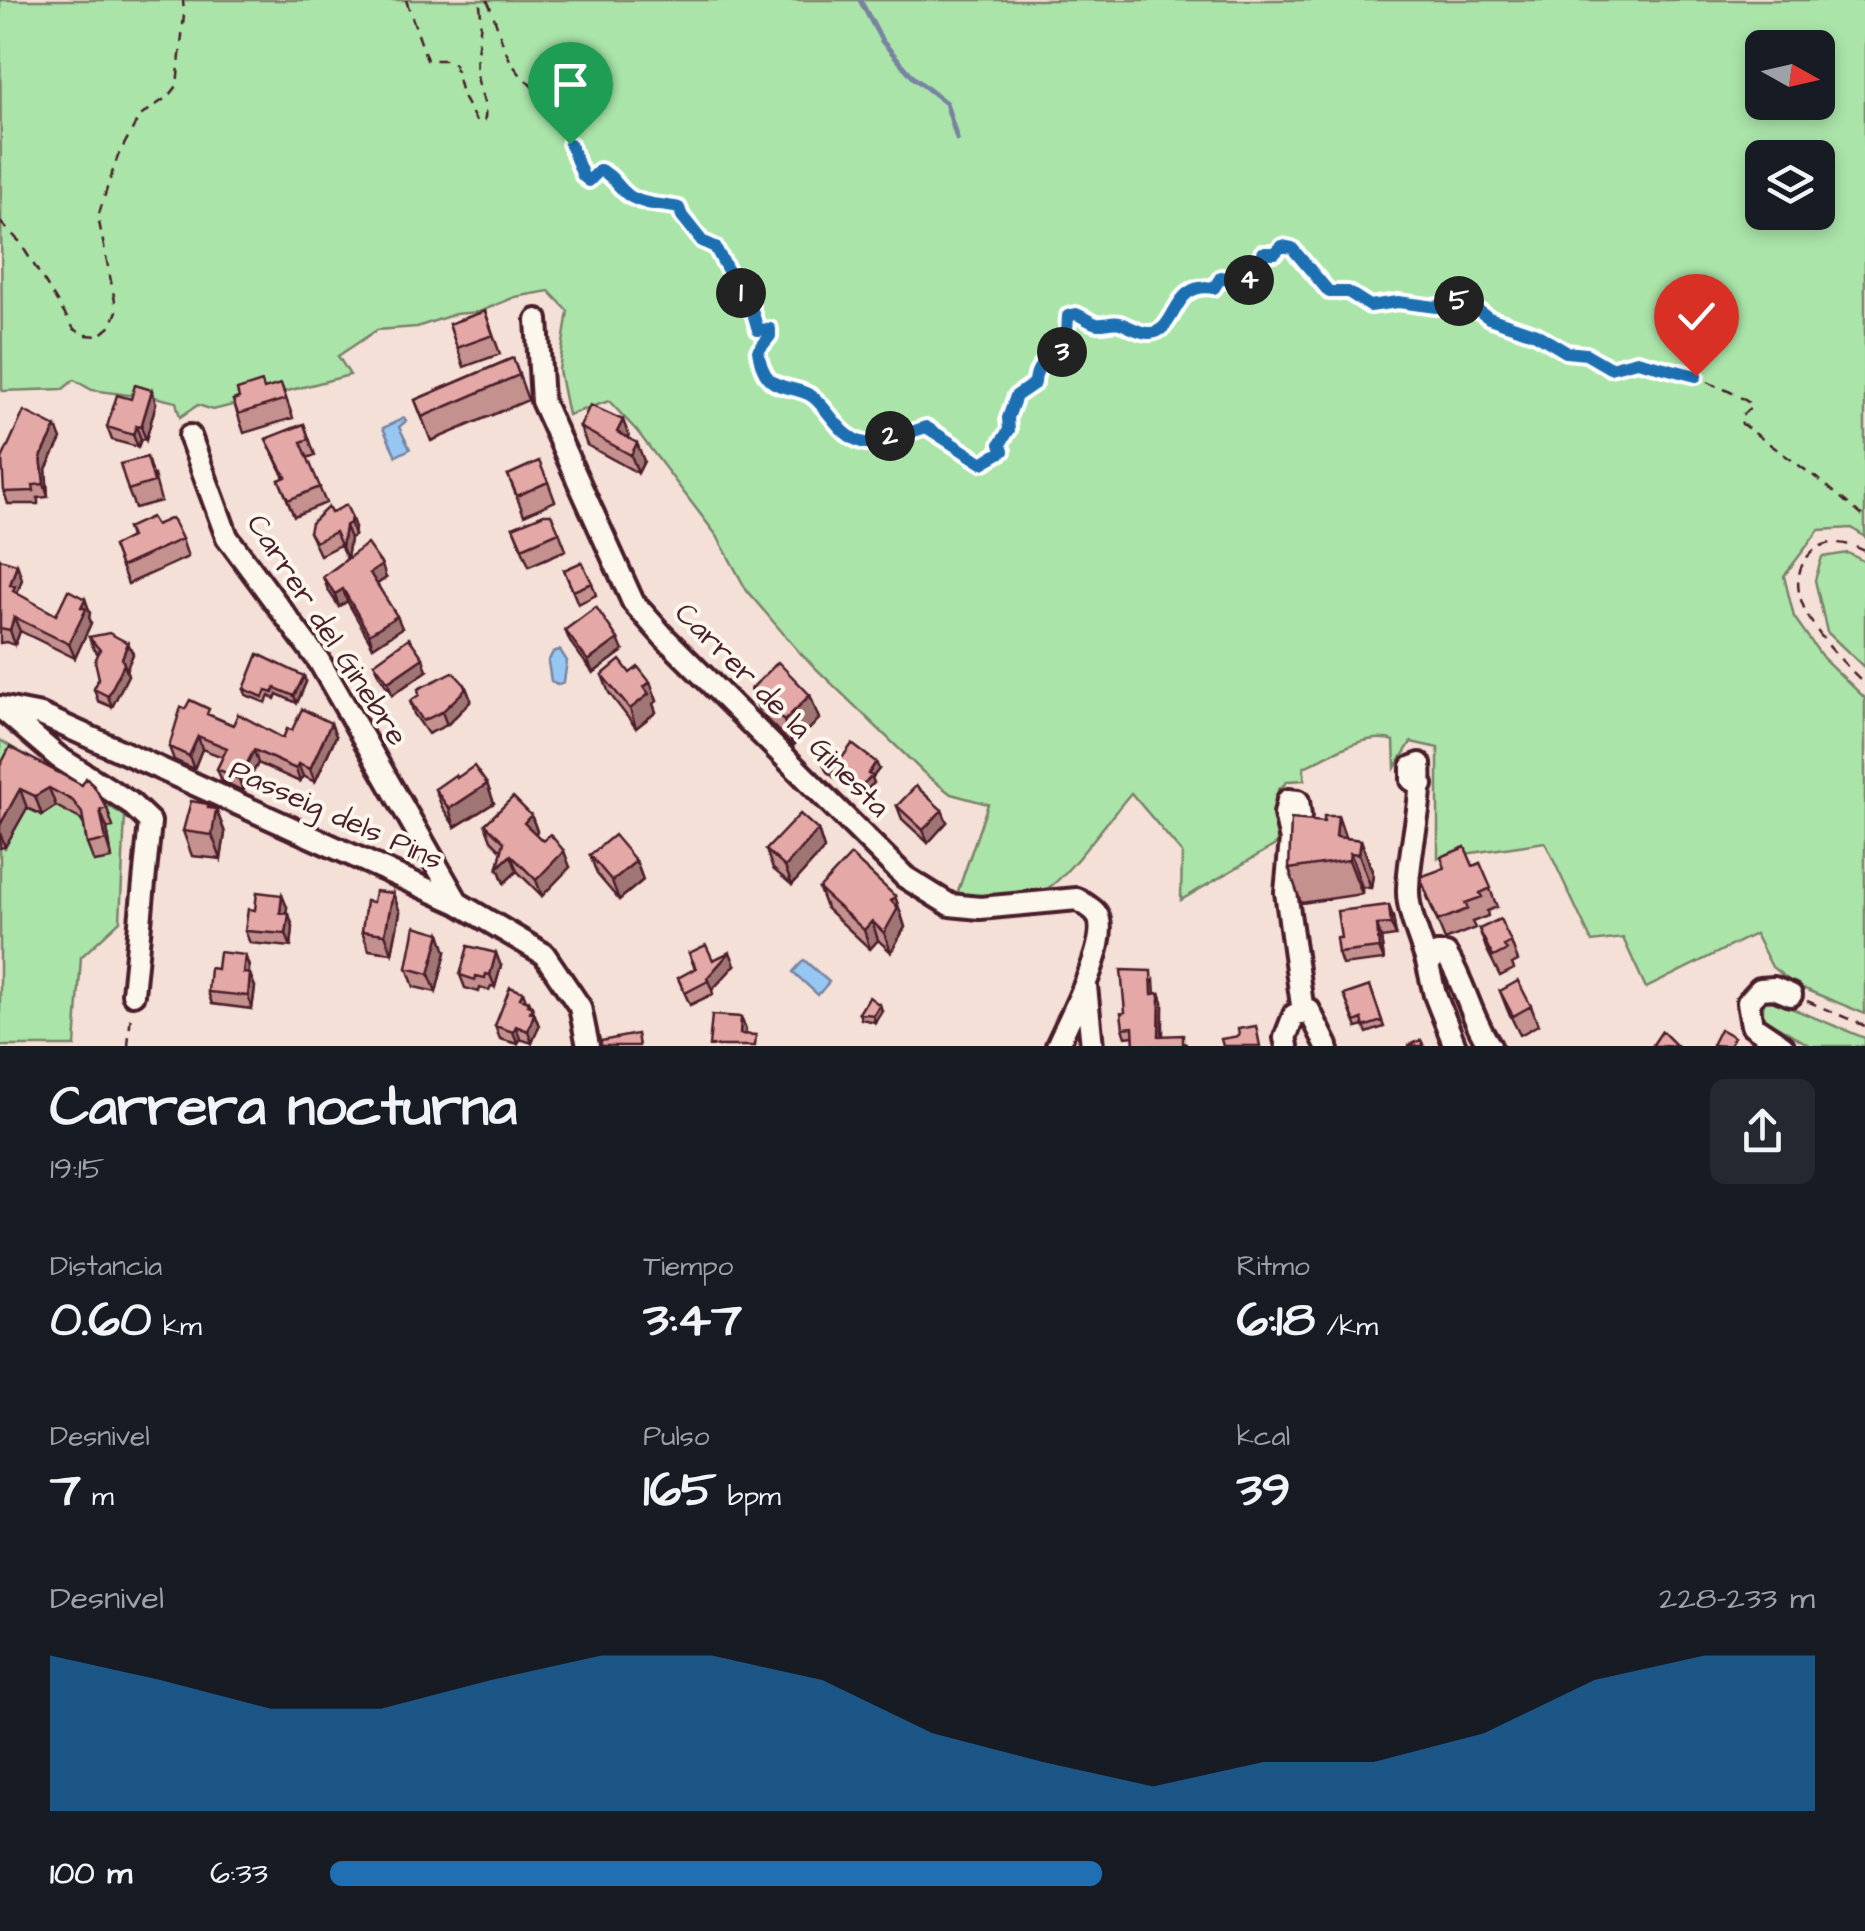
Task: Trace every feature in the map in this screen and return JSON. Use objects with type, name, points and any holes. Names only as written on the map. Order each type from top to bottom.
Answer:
[{"type":"street","name":"Carrer de la Ginesta","points":[[536,320],[542,401],[633,602],[905,876],[950,905],[980,908],[1077,899],[1097,914],[1102,930],[1086,984]]},
{"type":"street","name":"Carrer del Ginebre","points":[[190,436],[227,537],[319,662],[458,904]]},
{"type":"street","points":[[0,707],[58,757],[130,802],[150,822],[133,994]]},
{"type":"street","name":"Passeig dels Pins","points":[[0,707],[41,715],[458,904],[544,954],[580,1007],[588,1046]]},
{"type":"street","points":[[1422,784],[1407,893],[1435,995],[1455,1046]]},
{"type":"street","points":[[1290,840],[1286,892],[1303,1012]]},
{"type":"street","points":[[1428,965],[1437,954],[1446,954],[1458,973],[1474,1022],[1490,1046]]},
{"type":"street","points":[[1058,1042],[1086,984]]},
{"type":"street","points":[[1086,984],[1092,1046]]},
{"type":"street","points":[[1783,1046],[1752,1025],[1748,1002],[1760,988],[1774,988],[1791,995]]},
{"type":"street","points":[[1287,1046],[1285,1038],[1294,1015],[1309,1010],[1327,1046]]},
{"type":"street","points":[[1058,1042],[1076,1034],[1084,1036],[1092,1046]]},
{"type":"path","points":[[0,222],[19,241],[74,328],[85,335],[99,336],[111,326],[117,312],[98,218],[128,135],[139,117],[170,95],[176,86],[183,0]]},
{"type":"path","points":[[406,0],[427,60],[448,60],[454,64],[468,109],[476,121],[484,122],[485,108],[476,71],[482,14],[479,0]]},
{"type":"path","points":[[487,0],[507,54],[516,70],[547,103],[583,176],[589,181],[600,170],[606,171],[632,197],[656,207],[679,208],[702,241],[715,247],[750,303],[758,330],[770,329],[770,336],[758,351],[766,375],[774,383],[797,388],[818,400],[832,422],[861,442],[872,444],[926,427],[982,463],[998,457],[1003,451],[1000,444],[1009,430],[1008,418],[1016,396],[1035,383],[1040,363],[1066,349],[1068,316],[1076,314],[1096,324],[1117,322],[1149,333],[1159,330],[1167,324],[1184,294],[1201,285],[1214,288],[1221,277],[1240,286],[1257,269],[1262,253],[1275,253],[1282,246],[1292,248],[1329,292],[1348,292],[1370,306],[1398,302],[1436,307],[1453,301],[1466,302],[1489,318],[1536,334],[1566,352],[1586,354],[1610,368],[1637,361],[1696,376],[1708,385],[1746,398],[1752,406],[1740,417],[1742,424],[1865,518]]},
{"type":"path","points":[[1865,551],[1836,542],[1817,547],[1804,561],[1798,581],[1816,632],[1865,684]]},
{"type":"path","points":[[128,1046],[133,994]]},
{"type":"path","points":[[1791,995],[1865,1026]]},
{"type":"green space","points":[[0,0],[1865,0],[1865,537],[1852,528],[1819,530],[1784,576],[1794,617],[1823,658],[1865,698],[1865,1014],[1795,985],[1772,967],[1755,934],[1646,988],[1623,938],[1592,942],[1545,842],[1438,858],[1438,748],[1411,742],[1395,768],[1394,741],[1383,739],[1348,746],[1304,767],[1304,780],[1288,781],[1278,790],[1277,844],[1181,900],[1182,853],[1131,793],[1078,859],[1048,888],[1015,898],[956,897],[988,804],[951,794],[925,774],[800,653],[747,591],[717,536],[637,431],[609,401],[568,415],[559,370],[568,311],[549,291],[515,297],[479,312],[455,314],[417,327],[377,330],[338,356],[350,375],[213,410],[198,405],[180,417],[176,402],[142,394],[92,390],[74,380],[63,389],[2,391]]},
{"type":"green space","points":[[1848,553],[1865,562],[1865,668],[1827,632],[1815,580],[1822,557]]},
{"type":"green space","points":[[0,740],[125,816],[120,921],[81,957],[75,1046],[0,1046]]},
{"type":"green space","points":[[1764,1001],[1776,1002],[1865,1038],[1865,1046],[1811,1046],[1762,1017]]},
{"type":"water","points":[[404,418],[406,421],[399,427],[410,449],[396,456],[383,428]]},
{"type":"water","points":[[560,650],[567,661],[564,682],[557,685],[551,681],[548,662],[553,652]]},
{"type":"water","points":[[804,960],[829,982],[818,995],[793,972]]},
{"type":"building","points":[[485,311],[493,335],[457,348],[449,324]]},
{"type":"building","points":[[513,358],[519,375],[422,417],[415,400]]},
{"type":"building","points":[[262,382],[264,389],[281,384],[286,399],[238,414],[233,400],[239,398],[237,390]]},
{"type":"building","points":[[135,385],[152,390],[141,427],[136,426],[133,435],[107,427],[117,395],[131,399]]},
{"type":"building","points":[[590,405],[623,420],[617,432],[637,443],[631,455],[580,427]]},
{"type":"building","points":[[24,411],[56,427],[41,457],[44,484],[33,485],[34,491],[4,492],[2,459]]},
{"type":"building","points":[[304,424],[309,439],[301,442],[320,487],[288,500],[279,480],[286,477],[266,439]]},
{"type":"building","points":[[147,457],[154,482],[128,490],[120,464]]},
{"type":"building","points":[[539,461],[548,482],[517,496],[508,475]]},
{"type":"building","points":[[346,505],[351,516],[342,547],[335,532],[315,542],[309,532],[311,523],[328,507],[331,513]]},
{"type":"building","points":[[551,514],[559,532],[522,548],[513,527]]},
{"type":"building","points":[[151,517],[156,525],[172,518],[182,539],[121,567],[113,546],[131,537],[127,528]]},
{"type":"building","points":[[367,544],[382,565],[370,573],[397,616],[369,634],[343,589],[335,594],[323,577]]},
{"type":"building","points":[[0,559],[17,564],[10,585],[15,586],[13,591],[56,615],[68,590],[85,599],[81,607],[86,609],[69,644],[14,617],[10,630],[0,628]]},
{"type":"building","points":[[582,562],[592,583],[573,591],[564,570]]},
{"type":"building","points":[[596,607],[618,639],[588,661],[565,630]]},
{"type":"building","points":[[109,633],[128,643],[122,658],[124,664],[108,696],[94,689],[99,678],[95,661],[100,650],[89,637]]},
{"type":"building","points":[[409,638],[423,658],[388,682],[374,663]]},
{"type":"building","points":[[258,654],[304,676],[294,696],[275,688],[273,693],[266,690],[263,697],[244,689]]},
{"type":"building","points":[[620,660],[630,673],[638,667],[650,682],[644,687],[649,694],[630,709],[602,675]]},
{"type":"building","points":[[778,662],[810,695],[784,721],[751,689]]},
{"type":"building","points":[[453,672],[465,690],[442,712],[423,721],[410,701],[419,695],[418,689]]},
{"type":"building","points":[[190,700],[209,709],[207,714],[233,725],[238,714],[283,738],[287,729],[292,730],[302,709],[331,723],[310,769],[298,764],[296,769],[254,750],[239,779],[217,769],[227,748],[198,736],[189,756],[169,747],[181,707],[185,709]]},
{"type":"building","points":[[852,744],[876,762],[868,774],[872,776],[854,787],[824,765],[834,752],[842,758]]},
{"type":"building","points":[[10,747],[82,785],[86,778],[107,808],[100,810],[106,840],[87,844],[82,813],[73,801],[49,788],[35,796],[20,789],[0,825],[0,766]]},
{"type":"building","points":[[474,766],[487,784],[449,809],[435,789]]},
{"type":"building","points":[[916,786],[942,810],[923,830],[897,806]]},
{"type":"building","points":[[513,797],[531,815],[524,823],[543,841],[550,834],[564,851],[536,880],[511,855],[498,867],[504,842],[485,824]]},
{"type":"building","points":[[191,801],[216,809],[212,835],[183,831]]},
{"type":"building","points":[[800,814],[818,830],[785,867],[766,850]]},
{"type":"building","points":[[1324,816],[1338,816],[1336,837],[1361,840],[1359,854],[1350,853],[1349,860],[1289,869],[1291,819],[1324,822]]},
{"type":"building","points":[[614,835],[636,861],[612,881],[590,855]]},
{"type":"building","points":[[1465,847],[1473,866],[1480,863],[1491,888],[1480,893],[1482,897],[1465,903],[1468,909],[1438,921],[1420,877],[1445,868],[1441,857]]},
{"type":"building","points":[[851,855],[895,896],[891,901],[898,908],[884,933],[872,921],[864,930],[819,889]]},
{"type":"building","points":[[375,891],[393,893],[385,934],[362,931],[366,901],[373,902]]},
{"type":"building","points":[[257,892],[282,895],[280,913],[289,914],[286,934],[245,931],[248,909],[255,910]]},
{"type":"building","points":[[1389,905],[1391,924],[1377,925],[1379,948],[1338,953],[1336,938],[1341,938],[1337,911]]},
{"type":"building","points":[[1500,919],[1511,942],[1504,946],[1507,950],[1493,957],[1479,929]]},
{"type":"building","points":[[415,926],[440,933],[429,974],[407,968]]},
{"type":"building","points":[[706,945],[713,960],[730,952],[708,981],[685,993],[678,978],[696,968],[689,953]]},
{"type":"building","points":[[468,946],[496,953],[490,975],[476,976],[475,980],[460,975]]},
{"type":"building","points":[[219,952],[245,955],[243,973],[250,974],[248,996],[208,992],[210,968],[217,969]]},
{"type":"building","points":[[1121,970],[1151,971],[1152,994],[1160,993],[1159,1036],[1183,1035],[1183,1046],[1134,1046],[1133,1027],[1123,1028]]},
{"type":"building","points":[[1518,981],[1531,1006],[1513,1016],[1500,991]]},
{"type":"building","points":[[1370,986],[1382,1021],[1364,1027],[1362,1019],[1355,1022],[1344,995]]},
{"type":"building","points":[[510,987],[523,992],[520,998],[532,1007],[530,1012],[534,1014],[528,1031],[516,1026],[513,1032],[495,1026]]},
{"type":"building","points":[[869,997],[880,1005],[873,1015],[859,1013]]},
{"type":"building","points":[[712,1015],[741,1017],[740,1034],[756,1035],[755,1046],[709,1046]]},
{"type":"building","points":[[1256,1026],[1260,1046],[1223,1046],[1221,1039],[1239,1036],[1238,1029]]},
{"type":"building","points":[[1720,1029],[1734,1037],[1729,1046],[1712,1045]]},
{"type":"building","points":[[1662,1031],[1677,1046],[1652,1046]]},
{"type":"building","points":[[637,1034],[639,1046],[601,1046],[601,1041]]},
{"type":"waterway","points":[[860,0],[882,41],[914,78],[946,103],[957,139]]},
{"type":"route","points":[[570,144],[583,176],[589,181],[600,170],[606,171],[632,197],[656,207],[679,208],[702,241],[715,247],[722,264],[750,303],[754,325],[758,330],[770,329],[770,336],[758,351],[766,375],[774,383],[797,388],[818,400],[832,422],[861,442],[872,444],[926,427],[982,463],[998,457],[1003,451],[1000,444],[1009,430],[1008,418],[1016,396],[1035,383],[1040,363],[1066,349],[1068,316],[1076,314],[1096,324],[1117,322],[1141,332],[1159,330],[1167,324],[1184,294],[1201,285],[1214,288],[1221,277],[1240,286],[1257,269],[1262,253],[1275,253],[1282,246],[1292,248],[1329,292],[1348,292],[1370,306],[1398,302],[1436,307],[1453,301],[1466,302],[1489,318],[1536,334],[1566,352],[1586,354],[1610,368],[1637,361],[1696,376]]}]
